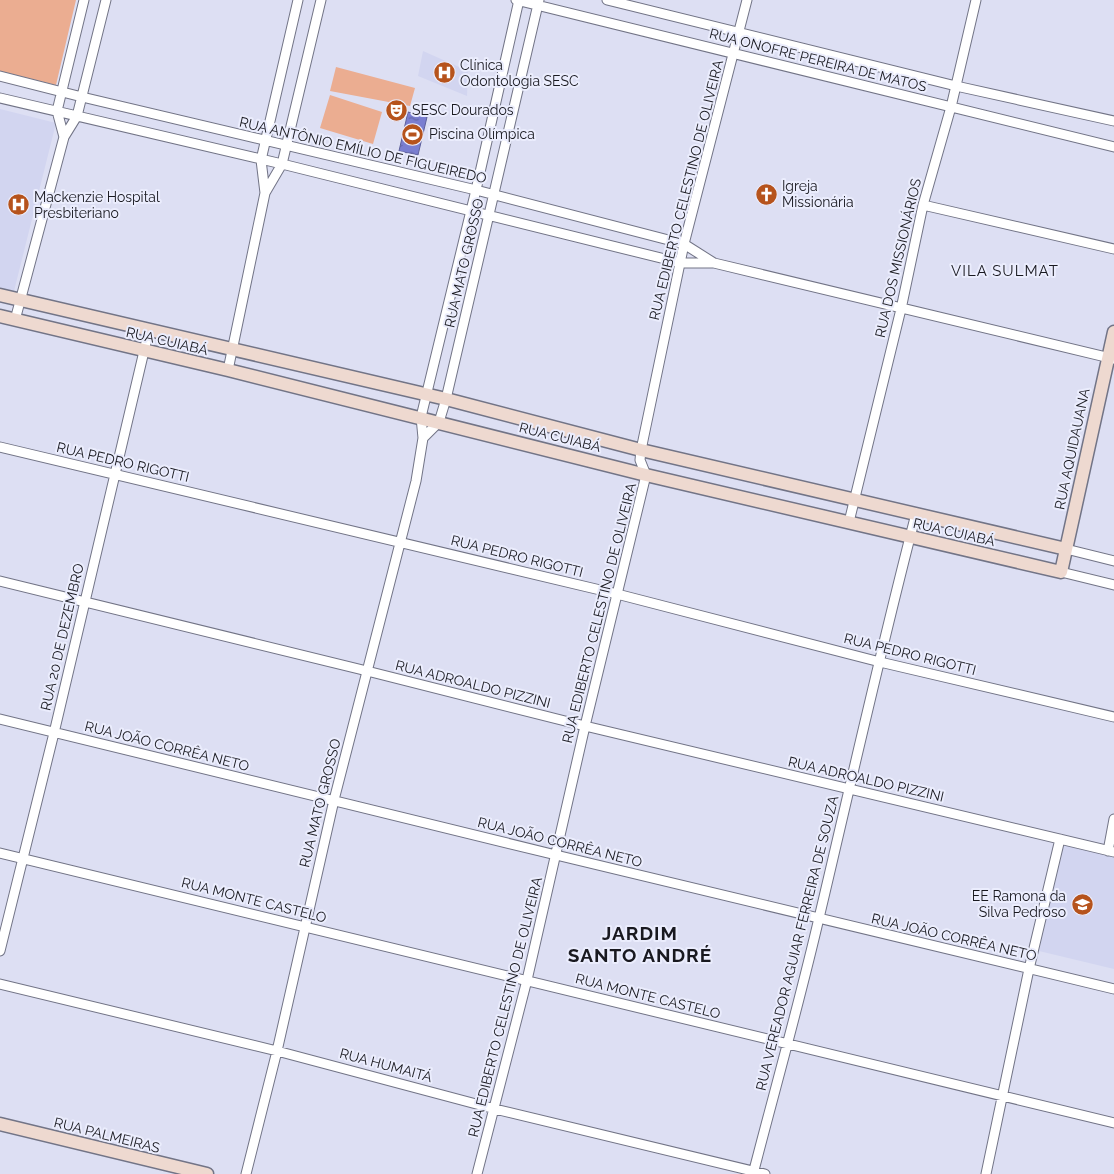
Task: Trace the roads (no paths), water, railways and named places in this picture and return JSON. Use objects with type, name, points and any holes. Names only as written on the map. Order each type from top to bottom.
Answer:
[{"type":"street","points":[[64,138],[57,112],[84,0]]},
{"type":"street","points":[[16,320],[64,138],[77,116],[106,0]]},
{"type":"street","points":[[228,370],[265,192],[261,160],[298,0]]},
{"type":"street","points":[[265,192],[282,164],[322,0]]},
{"type":"street","name":"RUA ONOFRE PEREIRA DE MATOS","points":[[518,0],[539,3],[734,54],[1114,147]]},
{"type":"street","name":"RUA MATO GROSSO","points":[[246,1174],[277,1050],[334,800],[416,481],[423,438],[421,417],[476,190],[518,0]]},
{"type":"street","name":"RUA ONOFRE PEREIRA DE MATOS","points":[[607,0],[956,86],[1114,121]]},
{"type":"street","name":"RUA EDIBERTO CELESTINO DE OLIVEIRA","points":[[477,1174],[527,980],[585,726],[646,475],[640,460],[641,450],[684,244],[747,0]]},
{"type":"street","name":"RUA DOS MISSIONÁRIOS","points":[[849,522],[924,205],[951,107],[976,0]]},
{"type":"street","name":"RUA MATO GROSSO","points":[[423,438],[439,422],[446,399],[539,3]]},
{"type":"street","name":"RUA ANTÔNIO EMÍLIO DE FIGUEIREDO","points":[[0,76],[476,190],[684,244],[714,263]]},
{"type":"street","name":"RUA ANTÔNIO EMÍLIO DE FIGUEIREDO","points":[[0,98],[282,164],[681,263],[714,263],[1111,358]]},
{"type":"street","points":[[924,205],[1114,249]]},
{"type":"street","name":"RUA CUIABÁ","points":[[0,294],[446,399],[641,450],[1114,561]]},
{"type":"street","name":"RUA CUIABÁ","points":[[0,316],[421,417],[646,475],[1114,585]]},
{"type":"street","name":"RUA 20 DE DEZEMBRO","points":[[0,951],[54,733],[149,330]]},
{"type":"street","name":"RUA AQUIDAUANA","points":[[1060,572],[1111,358],[1114,332]]},
{"type":"street","name":"RUA PEDRO RIGOTTI","points":[[0,447],[617,594],[880,662],[1114,716]]},
{"type":"street","name":"RUA VEREADOR AGUIAR FERREIRA DE SOUZA","points":[[754,1173],[819,918],[848,789],[916,514]]},
{"type":"street","name":"RUA ADROALDO PIZZINI","points":[[0,581],[585,726],[1111,852]]},
{"type":"street","name":"RUA JOÃO CORRÊA NETO","points":[[0,719],[556,856],[1114,989]]},
{"type":"street","points":[[1111,852],[1114,819]]},
{"type":"street","points":[[986,1174],[1028,969],[1060,839]]},
{"type":"street","name":"RUA MONTE CASTELO","points":[[0,853],[1114,1123]]},
{"type":"street","name":"RUA HUMAITÁ","points":[[0,984],[277,1050],[495,1109],[754,1173],[766,1174]]},
{"type":"street","name":"RUA PALMEIRAS","points":[[0,1124],[207,1174]]},
{"type":"water","name":"Piscina Olímpica","points":[[408,112],[427,117],[418,155],[399,151]]},
{"type":"place","name":"Clínica Odontologia SESC","points":[[444,73]]},
{"type":"place","name":"SESC Dourados","points":[[396,110]]},
{"type":"place","name":"Piscina Olímpica","points":[[413,134]]},
{"type":"place","name":"Igreja Missionária","points":[[766,194]]},
{"type":"place","name":"Mackenzie Hospital Presbiteriano","points":[[18,205]]},
{"type":"place","name":"EE Ramona da Silva Pedroso","points":[[1082,904]]},
{"type":"district","name":"VILA SULMAT","points":[[1005,271]]},
{"type":"district","name":"JARDIM SANTO ANDRÉ","points":[[640,944]]}]
